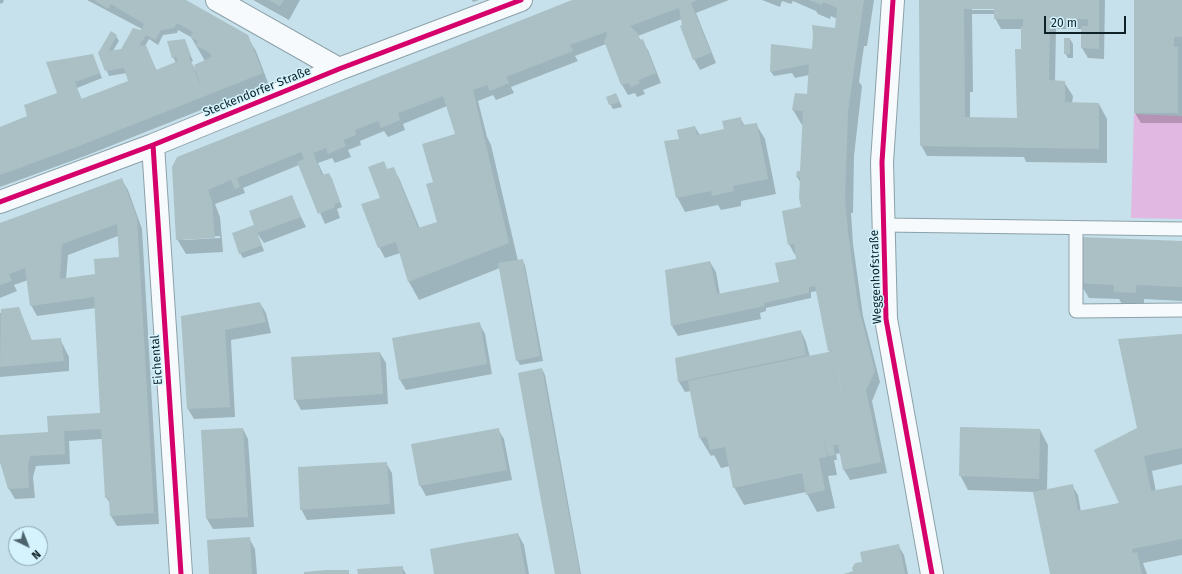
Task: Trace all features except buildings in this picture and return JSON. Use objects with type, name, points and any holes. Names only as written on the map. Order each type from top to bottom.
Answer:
[{"type":"street","points":[[217,0],[339,69]]},
{"type":"street","name":"Steckendorfer Straße","points":[[0,202],[153,145],[339,69],[521,0]]},
{"type":"street","name":"Weggenhofstraße","points":[[893,0],[882,162],[886,319],[932,574]]},
{"type":"street","name":"Eichental","points":[[153,145],[181,574]]},
{"type":"lane","name":"Weggenhofstraße","points":[[884,225],[1182,229]]},
{"type":"lane","points":[[1076,228],[1076,311],[1182,310]]},
{"type":"shaded area","points":[[1134,114],[1182,116],[1182,219],[1131,218]]},
{"type":"cycle path","points":[[0,202],[153,145],[339,69],[521,0]]},
{"type":"cycle path","points":[[893,0],[882,162],[886,319],[932,574]]},
{"type":"cycle path","points":[[153,145],[181,574]]}]
